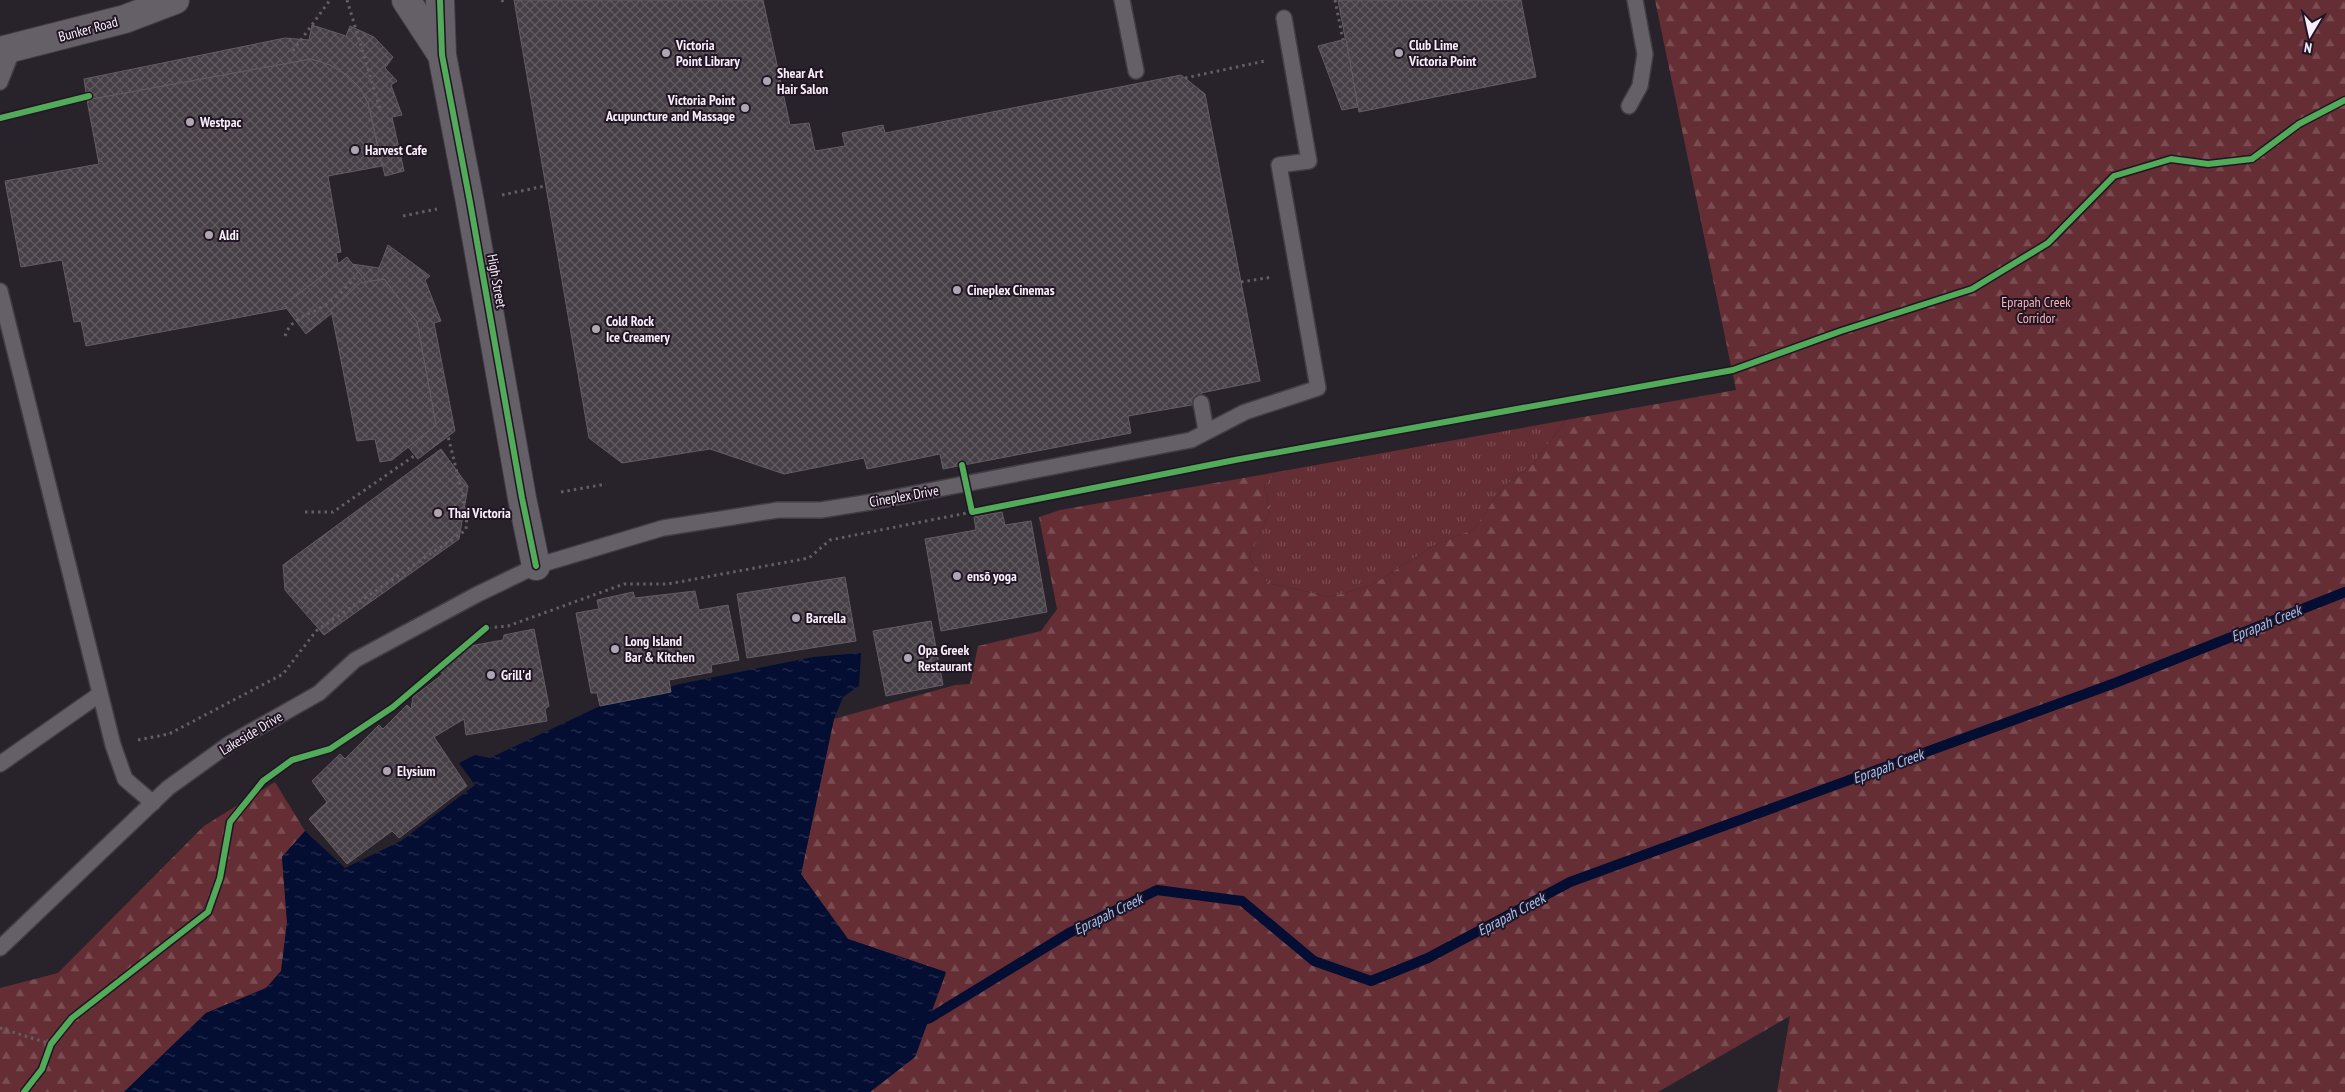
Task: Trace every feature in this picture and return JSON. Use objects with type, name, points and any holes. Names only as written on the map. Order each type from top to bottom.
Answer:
[{"type":"street","name":"Bunker Road","points":[[6,50],[125,19],[175,0]]},
{"type":"street","name":"High Street","points":[[406,0],[442,55]]},
{"type":"street","name":"High Street","points":[[440,0],[442,55],[536,566]]},
{"type":"lane","points":[[1122,0],[1136,71]]},
{"type":"lane","points":[[1629,106],[1640,86],[1645,54],[1635,0]]},
{"type":"lane","name":"Cineplex Drive","points":[[536,566],[662,528],[778,510],[821,510],[1191,440],[1206,430],[1267,404],[1318,388],[1280,165],[1309,161],[1284,18]]},
{"type":"lane","points":[[0,82],[6,50]]},
{"type":"lane","points":[[0,291],[113,745],[125,779],[152,803]]},
{"type":"lane","points":[[1201,403],[1206,430]]},
{"type":"lane","name":"Lakeside Drive","points":[[0,948],[168,788],[229,744],[319,693],[355,660],[478,594],[536,566]]},
{"type":"lane","points":[[0,764],[100,694]]},
{"type":"path","points":[[293,51],[330,0]]},
{"type":"path","points":[[347,0],[381,112]]},
{"type":"path","points":[[1335,0],[1342,40]]},
{"type":"path","points":[[1185,78],[1274,59]]},
{"type":"path","points":[[0,118],[89,96]]},
{"type":"path","points":[[496,197],[545,186]]},
{"type":"path","points":[[403,216],[437,209]]},
{"type":"path","points":[[1241,282],[1269,277]]},
{"type":"path","points":[[285,336],[287,330],[299,318],[322,307],[355,278]]},
{"type":"path","points":[[113,745],[169,734],[283,674],[316,631],[466,530],[467,513],[447,432]]},
{"type":"path","points":[[305,512],[333,512],[414,456]]},
{"type":"path","points":[[561,492],[606,484]]},
{"type":"path","points":[[966,484],[972,512]]},
{"type":"path","points":[[24,1092],[42,1068],[51,1044],[72,1018],[208,912],[220,878],[230,822],[263,781],[292,760],[330,749],[392,707],[486,628],[508,626],[624,584],[668,584],[809,558],[830,540],[982,510]]},
{"type":"path","points":[[0,1028],[51,1044]]},
{"type":"green space","name":"Eprapah Creek Corridor","points":[[1655,0],[2345,0],[2345,1092],[1777,1092],[1790,1016],[1658,1092],[870,1092],[915,1057],[946,973],[848,939],[801,874],[834,719],[955,685],[970,684],[978,646],[1041,631],[1057,609],[1039,517],[1060,510],[1277,472],[1264,485],[1270,511],[1249,557],[1268,583],[1330,597],[1372,585],[1433,546],[1474,529],[1503,487],[1533,464],[1566,420],[1736,390]]},
{"type":"green space","points":[[1566,420],[1533,464],[1503,487],[1474,529],[1433,546],[1372,585],[1330,597],[1268,583],[1249,557],[1270,511],[1264,485],[1277,472]]},
{"type":"green space","points":[[275,782],[305,831],[282,857],[287,922],[282,971],[266,988],[206,1013],[124,1092],[0,1092],[0,988],[58,973],[204,826]]},
{"type":"water","points":[[861,653],[859,686],[843,697],[834,719],[801,874],[848,939],[946,972],[915,1057],[870,1092],[124,1092],[206,1013],[266,988],[281,971],[287,922],[282,857],[305,831],[345,868],[401,841],[475,785],[459,763],[475,755],[490,758],[600,706],[680,684],[813,657]]},
{"type":"building","points":[[514,0],[763,0],[790,125],[809,123],[815,151],[845,146],[842,133],[883,125],[885,133],[1181,75],[1205,94],[1260,381],[1201,393],[1203,403],[1128,416],[1131,433],[943,469],[940,454],[867,469],[864,458],[784,474],[710,449],[622,463],[589,438]]},
{"type":"building","points":[[1338,0],[1521,0],[1536,77],[1359,112]]},
{"type":"building","points":[[312,25],[346,36],[350,26],[374,37],[393,57],[385,68],[397,81],[391,85],[402,115],[392,117],[404,171],[385,176],[368,103],[360,88],[347,75],[330,65],[311,59],[87,100],[84,79],[285,38],[309,40]]},
{"type":"building","points":[[1346,39],[1358,107],[1342,110],[1318,46]]},
{"type":"building","points":[[311,59],[330,65],[347,75],[360,88],[368,103],[382,166],[328,176],[341,252],[336,253],[340,273],[321,302],[86,346],[81,321],[74,322],[62,260],[21,267],[5,181],[99,164],[87,100]]},
{"type":"building","points":[[388,245],[430,276],[425,280],[441,321],[434,323],[455,431],[418,459],[408,447],[436,425],[417,322],[384,279],[366,282],[352,264],[379,268]]},
{"type":"building","points":[[347,257],[368,284],[306,334],[284,305]]},
{"type":"building","points":[[384,279],[417,322],[436,425],[392,460],[380,462],[375,439],[357,441],[331,310],[360,283]]},
{"type":"building","points":[[441,449],[468,486],[459,539],[324,635],[285,590],[283,565]]},
{"type":"building","points":[[1002,512],[1005,525],[1031,521],[1047,612],[941,631],[925,539],[976,530],[974,517]]},
{"type":"building","name":"Barcella","points":[[845,577],[856,641],[747,658],[737,594]]},
{"type":"building","points":[[695,591],[699,610],[728,605],[739,660],[711,665],[712,672],[669,680],[671,692],[600,706],[597,693],[591,693],[576,613],[599,609],[597,600],[633,592],[635,598]]},
{"type":"building","name":"Opa Greek Restaurant","points":[[931,621],[943,685],[886,696],[873,631]]},
{"type":"building","points":[[534,629],[549,706],[545,709],[547,721],[466,735],[464,719],[434,737],[467,786],[399,838],[392,831],[347,864],[309,819],[327,802],[312,781],[340,754],[345,759],[379,725],[383,729],[407,705],[411,709],[413,697],[443,674],[438,670],[470,646],[503,640],[504,635]]},
{"type":"waterway","name":"Eprapah Creek","points":[[918,1022],[930,1018],[1069,933],[1157,890],[1242,901],[1314,961],[1371,981],[1428,958],[1570,882],[2115,683],[2345,592]]},
{"type":"cycle path","points":[[440,0],[442,55],[536,566]]},
{"type":"cycle path","points":[[0,118],[89,96]]},
{"type":"cycle path","points":[[962,465],[972,512],[1235,460],[1733,370],[1841,331],[1972,289],[2048,243],[2114,176],[2171,159],[2208,164],[2252,159],[2299,124],[2345,100]]},
{"type":"cycle path","points":[[24,1092],[42,1069],[51,1044],[72,1018],[208,912],[220,878],[230,822],[263,781],[292,760],[330,749],[393,707],[486,628]]},
{"type":"place","name":"Victoria Point Library","points":[[666,53]]},
{"type":"place","name":"Club Lime Victoria Point","points":[[1399,53]]},
{"type":"place","name":"Shear Art Hair Salon","points":[[767,81]]},
{"type":"place","name":"Victoria Point Acupuncture and Massage","points":[[745,108]]},
{"type":"place","name":"Westpac","points":[[190,122]]},
{"type":"place","name":"Harvest Cafe","points":[[355,150]]},
{"type":"place","name":"Aldi","points":[[209,235]]},
{"type":"place","name":"Cineplex Cinemas","points":[[957,290]]},
{"type":"place","name":"Cold Rock Ice Creamery","points":[[596,329]]},
{"type":"place","name":"Thai Victoria","points":[[438,513]]},
{"type":"place","name":"ensō yoga","points":[[957,576]]},
{"type":"place","name":"Barcella","points":[[796,618]]},
{"type":"place","name":"Long Island Bar & Kitchen","points":[[615,649]]},
{"type":"place","name":"Opa Greek Restaurant","points":[[908,658]]},
{"type":"place","name":"Grill'd","points":[[491,675]]},
{"type":"place","name":"Elysium","points":[[387,771]]}]
